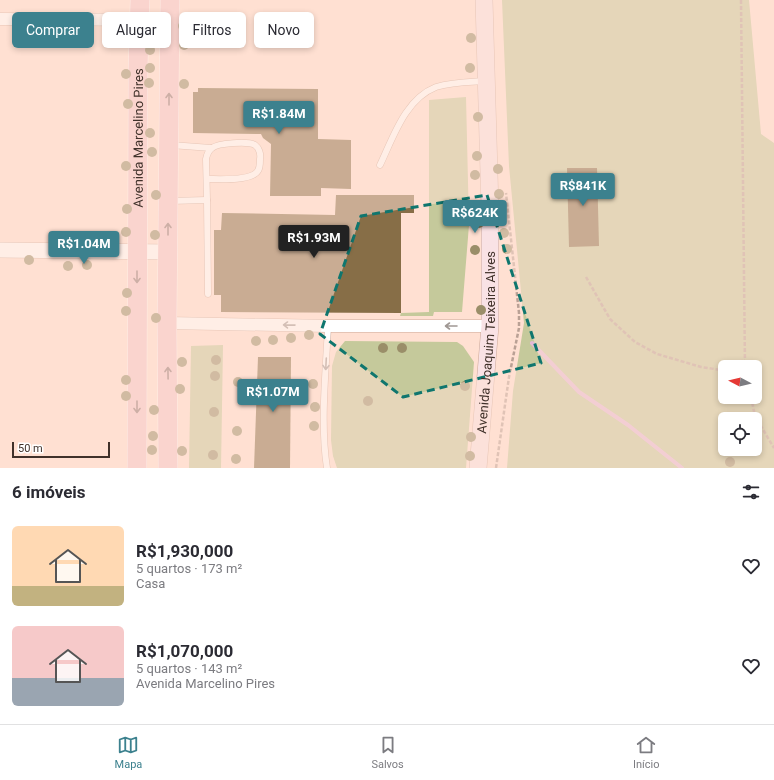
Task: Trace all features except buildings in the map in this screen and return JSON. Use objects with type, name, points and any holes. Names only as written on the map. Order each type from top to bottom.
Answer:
[{"type":"main road","name":"Avenida Marcelino Pires","points":[[140,0],[140,12]]},
{"type":"main road","points":[[169,12],[170,0]]},
{"type":"main road","name":"Avenida Joaquim Teixeira Alves","points":[[478,468],[490,326],[490,208],[484,0]]},
{"type":"main road","name":"Avenida Marcelino Pires","points":[[137,468],[139,48]]},
{"type":"main road","points":[[168,468],[167,323],[169,48]]},
{"type":"street","points":[[0,19],[102,20]]},
{"type":"street","points":[[0,250],[168,252]]},
{"type":"street","points":[[167,323],[328,326],[490,326]]},
{"type":"lane","points":[[380,165],[398,127],[409,109],[420,96],[436,87],[457,83],[486,81]]},
{"type":"lane","points":[[168,145],[211,148],[223,145],[250,143],[259,149],[260,165],[257,172],[252,176],[244,178],[207,179]]},
{"type":"lane","points":[[208,294],[206,159],[211,148]]},
{"type":"lane","points":[[168,201],[207,200]]},
{"type":"lane","points":[[327,468],[325,454],[324,398],[328,326]]},
{"type":"path","points":[[741,0],[745,360]]},
{"type":"path","points":[[586,277],[610,319],[635,342],[656,354],[701,367],[718,370]]},
{"type":"path","points":[[753,404],[756,416],[774,448]]},
{"type":"highlighted area","points":[[487,195],[541,363],[403,397],[320,334],[361,216]]},
{"type":"green space","points":[[502,0],[749,0],[761,134],[774,143],[774,468],[507,468],[513,391],[524,323],[509,166]]},
{"type":"green space","points":[[466,97],[469,225],[462,312],[434,312],[433,316],[400,316],[401,313],[429,312],[429,100]]},
{"type":"green space","points":[[345,341],[457,342],[463,346],[474,362],[466,468],[337,468],[333,456],[331,440],[332,366],[336,352]]},
{"type":"green space","points":[[223,345],[221,468],[189,468],[191,346]]},
{"type":"waterway","points":[[532,343],[579,392],[628,425],[682,468]]}]
